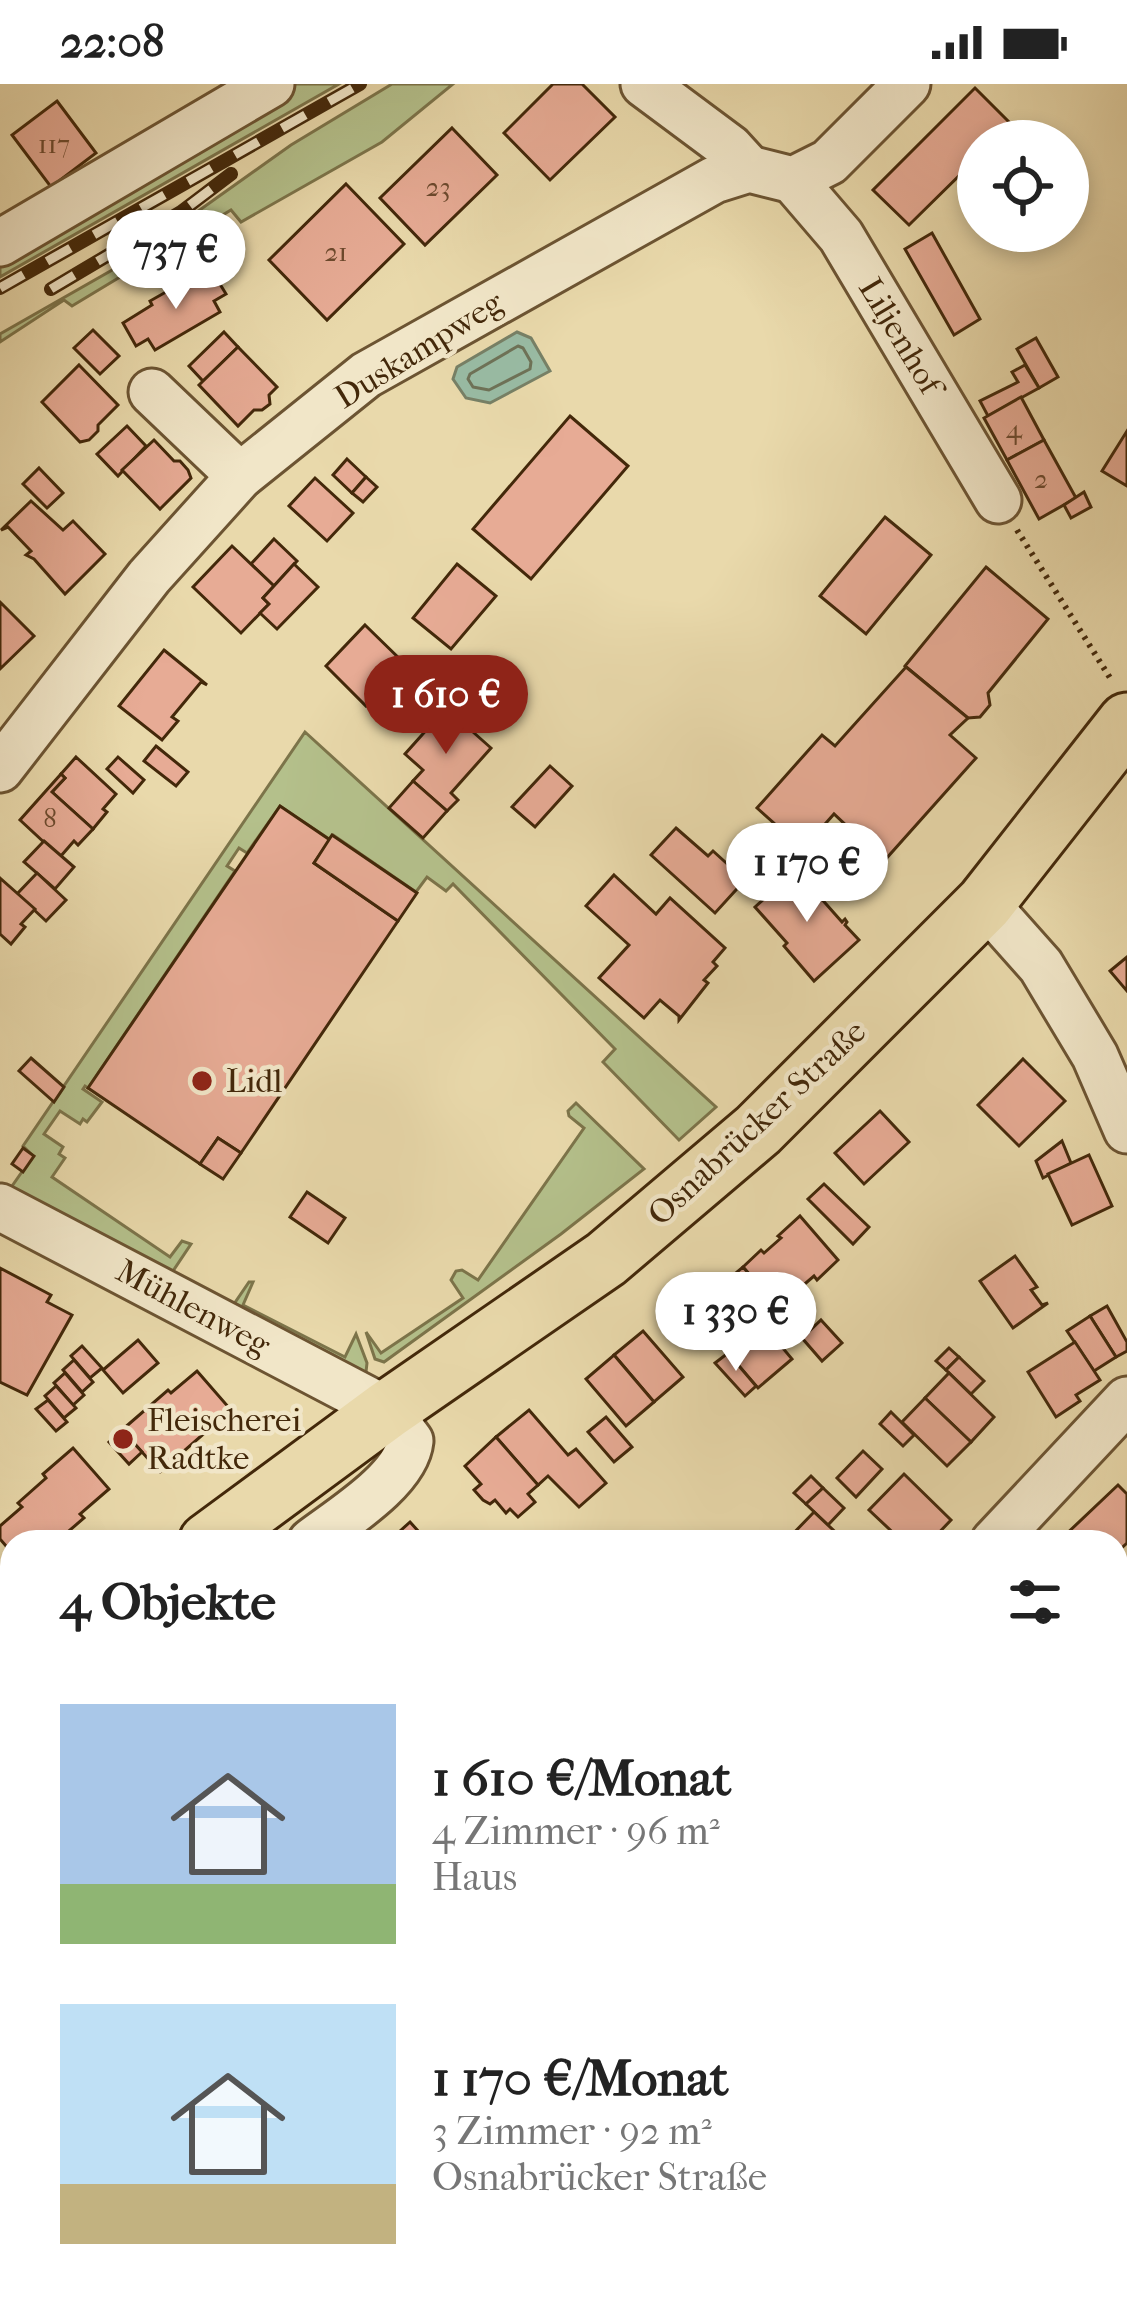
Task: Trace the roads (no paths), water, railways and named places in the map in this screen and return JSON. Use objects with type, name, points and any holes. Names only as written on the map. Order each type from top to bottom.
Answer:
[{"type":"main road","name":"Osnabrücker Straße","points":[[224,1530],[622,1245],[758,1130],[985,903],[1121,704]]},
{"type":"street","points":[[8,227],[272,84]]},
{"type":"street","points":[[644,84],[730,148],[749,170],[793,179],[830,162],[907,84]]},
{"type":"street","name":"Duskampweg","points":[[5,750],[240,476],[365,375],[714,180],[749,170]]},
{"type":"street","name":"Liljenhof","points":[[793,179],[841,236],[998,500]]},
{"type":"street","points":[[152,392],[240,476]]},
{"type":"street","points":[[985,903],[1041,966],[1095,1056],[1127,1130]]},
{"type":"street","name":"Mühlenweg","points":[[0,1207],[387,1410]]},
{"type":"street","points":[[1005,1530],[1127,1400]]},
{"type":"street","points":[[326,1530],[389,1480],[409,1454],[410,1441],[387,1410]]},
{"type":"water","points":[[517,332],[531,338],[550,371],[490,403],[466,398],[453,379],[457,367]]},
{"type":"railway","points":[[0,288],[360,84]]},
{"type":"railway","points":[[51,289],[181,212],[231,174]]},
{"type":"place","name":"Lidl","points":[[202,1081]]},
{"type":"place","name":"Fleischerei Radtke","points":[[123,1439]]}]
